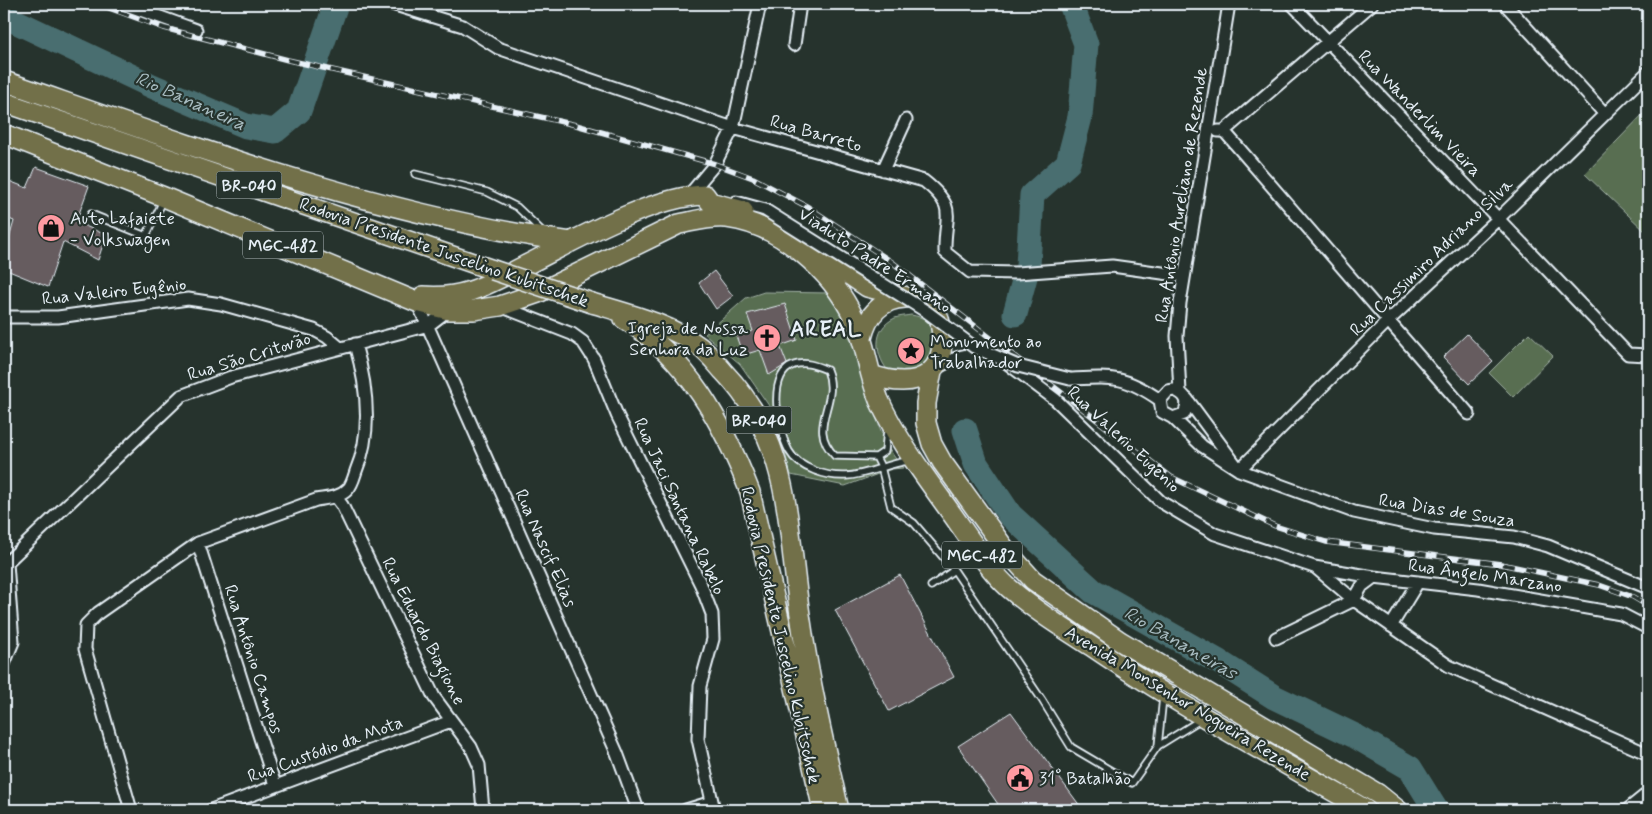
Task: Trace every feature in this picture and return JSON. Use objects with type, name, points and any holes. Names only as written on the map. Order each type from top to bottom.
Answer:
[{"type":"highway","points":[[4,81],[236,161],[353,194],[509,233],[571,242]]},
{"type":"highway","name":"Rodovia Presidente Juscelino Kubitschek","points":[[4,102],[493,270],[650,320],[700,347],[743,392],[766,431],[777,460],[787,502],[801,622],[839,810]]},
{"type":"highway","points":[[4,134],[164,197]]},
{"type":"highway","name":"MGC-482","points":[[164,197],[409,298],[449,310],[474,310],[500,306],[538,292],[680,224],[702,202]]},
{"type":"highway","name":"MGC-482","points":[[409,298],[463,295],[483,288],[571,242],[671,198],[702,202]]},
{"type":"highway","points":[[702,202],[772,222],[867,287],[912,298],[939,318]]},
{"type":"highway","name":"Avenida Monsenhor Nogueira Rezende","points":[[702,202],[727,218],[750,224],[778,237],[804,254],[823,272],[853,316],[862,338],[879,400],[914,460],[991,568],[1008,587],[1032,606],[1108,658],[1164,693],[1366,810]]},
{"type":"highway","points":[[524,266],[522,272],[525,286],[538,292]]},
{"type":"highway","points":[[862,338],[865,325],[873,313],[884,304],[898,298],[912,298]]},
{"type":"highway","name":"Rodovia Presidente Juscelino Kubitschek","points":[[596,304],[640,328],[673,358],[703,398],[733,447],[750,492],[823,810]]},
{"type":"highway","name":"MGC-482","points":[[932,372],[943,343],[939,318]]},
{"type":"highway","points":[[871,375],[890,382],[905,382],[921,379],[932,372]]},
{"type":"highway","name":"Avenida Monsenhor Nogueira Rezende","points":[[932,372],[926,403],[926,423],[932,444],[942,462],[1005,549],[1033,580],[1120,641],[1297,744],[1378,794],[1398,810]]},
{"type":"highway","points":[[1108,658],[1120,641]]},
{"type":"highway","points":[[1285,762],[1297,744]]},
{"type":"street","points":[[124,4],[196,30]]},
{"type":"street","name":"Rua Barreto","points":[[392,4],[419,8],[463,26],[498,48],[733,128],[924,181],[941,195],[949,213],[945,252],[970,272],[1017,273],[1112,266],[1184,276]]},
{"type":"street","points":[[702,202],[715,164],[733,128],[760,4]]},
{"type":"street","points":[[794,45],[800,4]]},
{"type":"street","name":"Rua Antônio Aureliano de Rezende","points":[[1183,394],[1177,336],[1184,276],[1206,132],[1229,4]]},
{"type":"street","name":"Rua Wanderlim Vieira","points":[[1292,4],[1628,354],[1648,355]]},
{"type":"street","points":[[1206,132],[1224,131],[1372,4]]},
{"type":"street","points":[[1505,4],[1604,113]]},
{"type":"street","name":"Rua Cassimiro Adriano Silva","points":[[1240,470],[1388,321],[1498,219],[1604,113],[1648,72]]},
{"type":"street","points":[[883,170],[906,120]]},
{"type":"street","points":[[1224,131],[1469,414]]},
{"type":"street","name":"Viaduto Padre Ermano","points":[[702,202],[738,202],[765,210],[927,312],[974,347],[1018,366],[1070,379],[1115,378],[1137,384],[1160,400]]},
{"type":"street","name":"Rua São Critovão","points":[[5,564],[181,396],[231,377],[339,347],[429,325],[449,310],[463,295]]},
{"type":"street","name":"Rua Nascif Elias","points":[[409,298],[429,325],[617,753],[638,810]]},
{"type":"street","name":"Rua Valeiro Eugênio","points":[[4,317],[58,317],[188,299],[221,304],[314,330],[327,337],[339,347]]},
{"type":"street","name":"Rua Jaci Santana Rabelo","points":[[500,306],[572,334],[583,342],[594,359],[617,415],[701,585],[712,614],[713,639],[700,686],[698,739],[713,806]]},
{"type":"street","name":"Rua Valerio Eugenio","points":[[939,318],[1001,358],[1056,400],[1161,502],[1215,534],[1314,567]]},
{"type":"street","points":[[131,810],[85,649],[86,626],[98,613],[198,543],[316,500],[336,497],[349,488],[363,454],[367,416],[361,365],[355,344]]},
{"type":"street","name":"Rua Valerio Eugenio","points":[[932,372],[953,358],[965,354],[981,354],[1001,358]]},
{"type":"street","points":[[1183,394],[1188,402],[1184,414],[1172,418],[1162,412],[1160,400],[1168,391],[1183,394],[1240,470]]},
{"type":"street","name":"Rua Dias de Souza","points":[[1172,418],[1202,446],[1240,470],[1364,515],[1434,529],[1514,537],[1548,546],[1648,588]]},
{"type":"street","name":"Rua Eduardo Biagione","points":[[336,497],[342,505],[434,697],[471,747],[479,765],[483,810]]},
{"type":"street","name":"Rua Antônio Campos","points":[[198,543],[275,785]]},
{"type":"street","points":[[4,664],[13,642],[5,564]]},
{"type":"street","points":[[1314,567],[1354,600],[1449,666],[1648,754]]},
{"type":"street","name":"Rua Ângelo Marzano","points":[[1314,567],[1374,577],[1478,589],[1621,614],[1648,628]]},
{"type":"street","points":[[1276,638],[1354,600],[1362,586],[1374,577]]},
{"type":"street","points":[[1391,626],[1418,582]]},
{"type":"street","name":"Rua Custódio da Mota","points":[[211,810],[451,721]]},
{"type":"street","points":[[1627,810],[1648,793]]},
{"type":"street","points":[[686,810],[713,806]]},
{"type":"lane","points":[[415,174],[487,192],[517,207],[550,239]]},
{"type":"lane","points":[[91,214],[146,236],[164,197]]},
{"type":"lane","points":[[879,400],[888,434],[885,451],[876,457],[835,456],[827,448],[821,431],[832,382],[828,370],[807,363],[794,365],[782,373],[777,386],[778,417],[790,452],[804,466],[846,476],[914,460]]},
{"type":"lane","points":[[876,457],[881,467],[891,507],[914,523],[954,570],[1042,700],[1071,747],[1132,783],[1158,746],[1206,717]]},
{"type":"lane","points":[[932,586],[954,570]]},
{"type":"lane","points":[[1158,746],[1164,693]]},
{"type":"green space","points":[[1648,109],[1648,234],[1585,174]]},
{"type":"green space","points":[[764,292],[829,293],[855,336],[879,425],[885,441],[903,468],[892,469],[845,486],[791,475],[774,413],[740,364],[705,334],[746,298]]},
{"type":"green space","points":[[911,315],[927,320],[939,332],[930,373],[890,373],[881,359],[878,344],[879,336],[887,323],[897,317]]},
{"type":"green space","points":[[1529,333],[1553,356],[1513,397],[1489,373]]},
{"type":"building","name":"Auto Lafaiete - Volkswagen","points":[[36,167],[89,186],[76,222],[106,235],[98,260],[63,242],[48,287],[4,269],[4,257],[14,221],[4,217],[4,179],[27,188]]},
{"type":"building","points":[[714,271],[733,296],[716,309],[699,283]]},
{"type":"building","name":"Igreja de Nossa Senhora da Luz","points":[[785,304],[797,340],[780,346],[787,364],[769,375],[760,350],[743,355],[736,336],[753,331],[747,314]]},
{"type":"building","points":[[1467,334],[1493,361],[1469,384],[1443,357]]},
{"type":"building","points":[[900,575],[954,677],[889,711],[835,610]]},
{"type":"building","name":"31° Batalhão","points":[[1011,712],[1083,810],[1002,810],[958,746]]},
{"type":"waterway","name":"Rio Bananeira","points":[[4,16],[152,86],[246,126],[275,131],[299,111],[336,4]]},
{"type":"waterway","name":"Rio Bananeira","points":[[1015,314],[1028,266],[1032,195],[1068,163],[1080,117],[1086,44],[1071,4]]},
{"type":"waterway","name":"Rio Bananeiras","points":[[965,430],[976,464],[1010,515],[1093,591],[1219,662],[1274,697],[1355,736],[1410,768],[1436,810]]},
{"type":"railway","points":[[98,4],[164,28],[288,60],[576,125],[715,164],[753,178],[808,207],[892,262],[1171,477],[1275,526],[1326,542],[1501,564],[1599,585],[1633,597],[1648,606]]},
{"type":"place","name":"Auto Lafaiete - Volkswagen","points":[[51,228]]},
{"type":"place","name":"Igreja de Nossa Senhora da Luz","points":[[767,338]]},
{"type":"place","name":"Monumento ao Trabalhador","points":[[911,351]]},
{"type":"place","name":"31° Batalhão","points":[[1020,778]]},
{"type":"district","name":"AREAL","points":[[826,328]]}]
